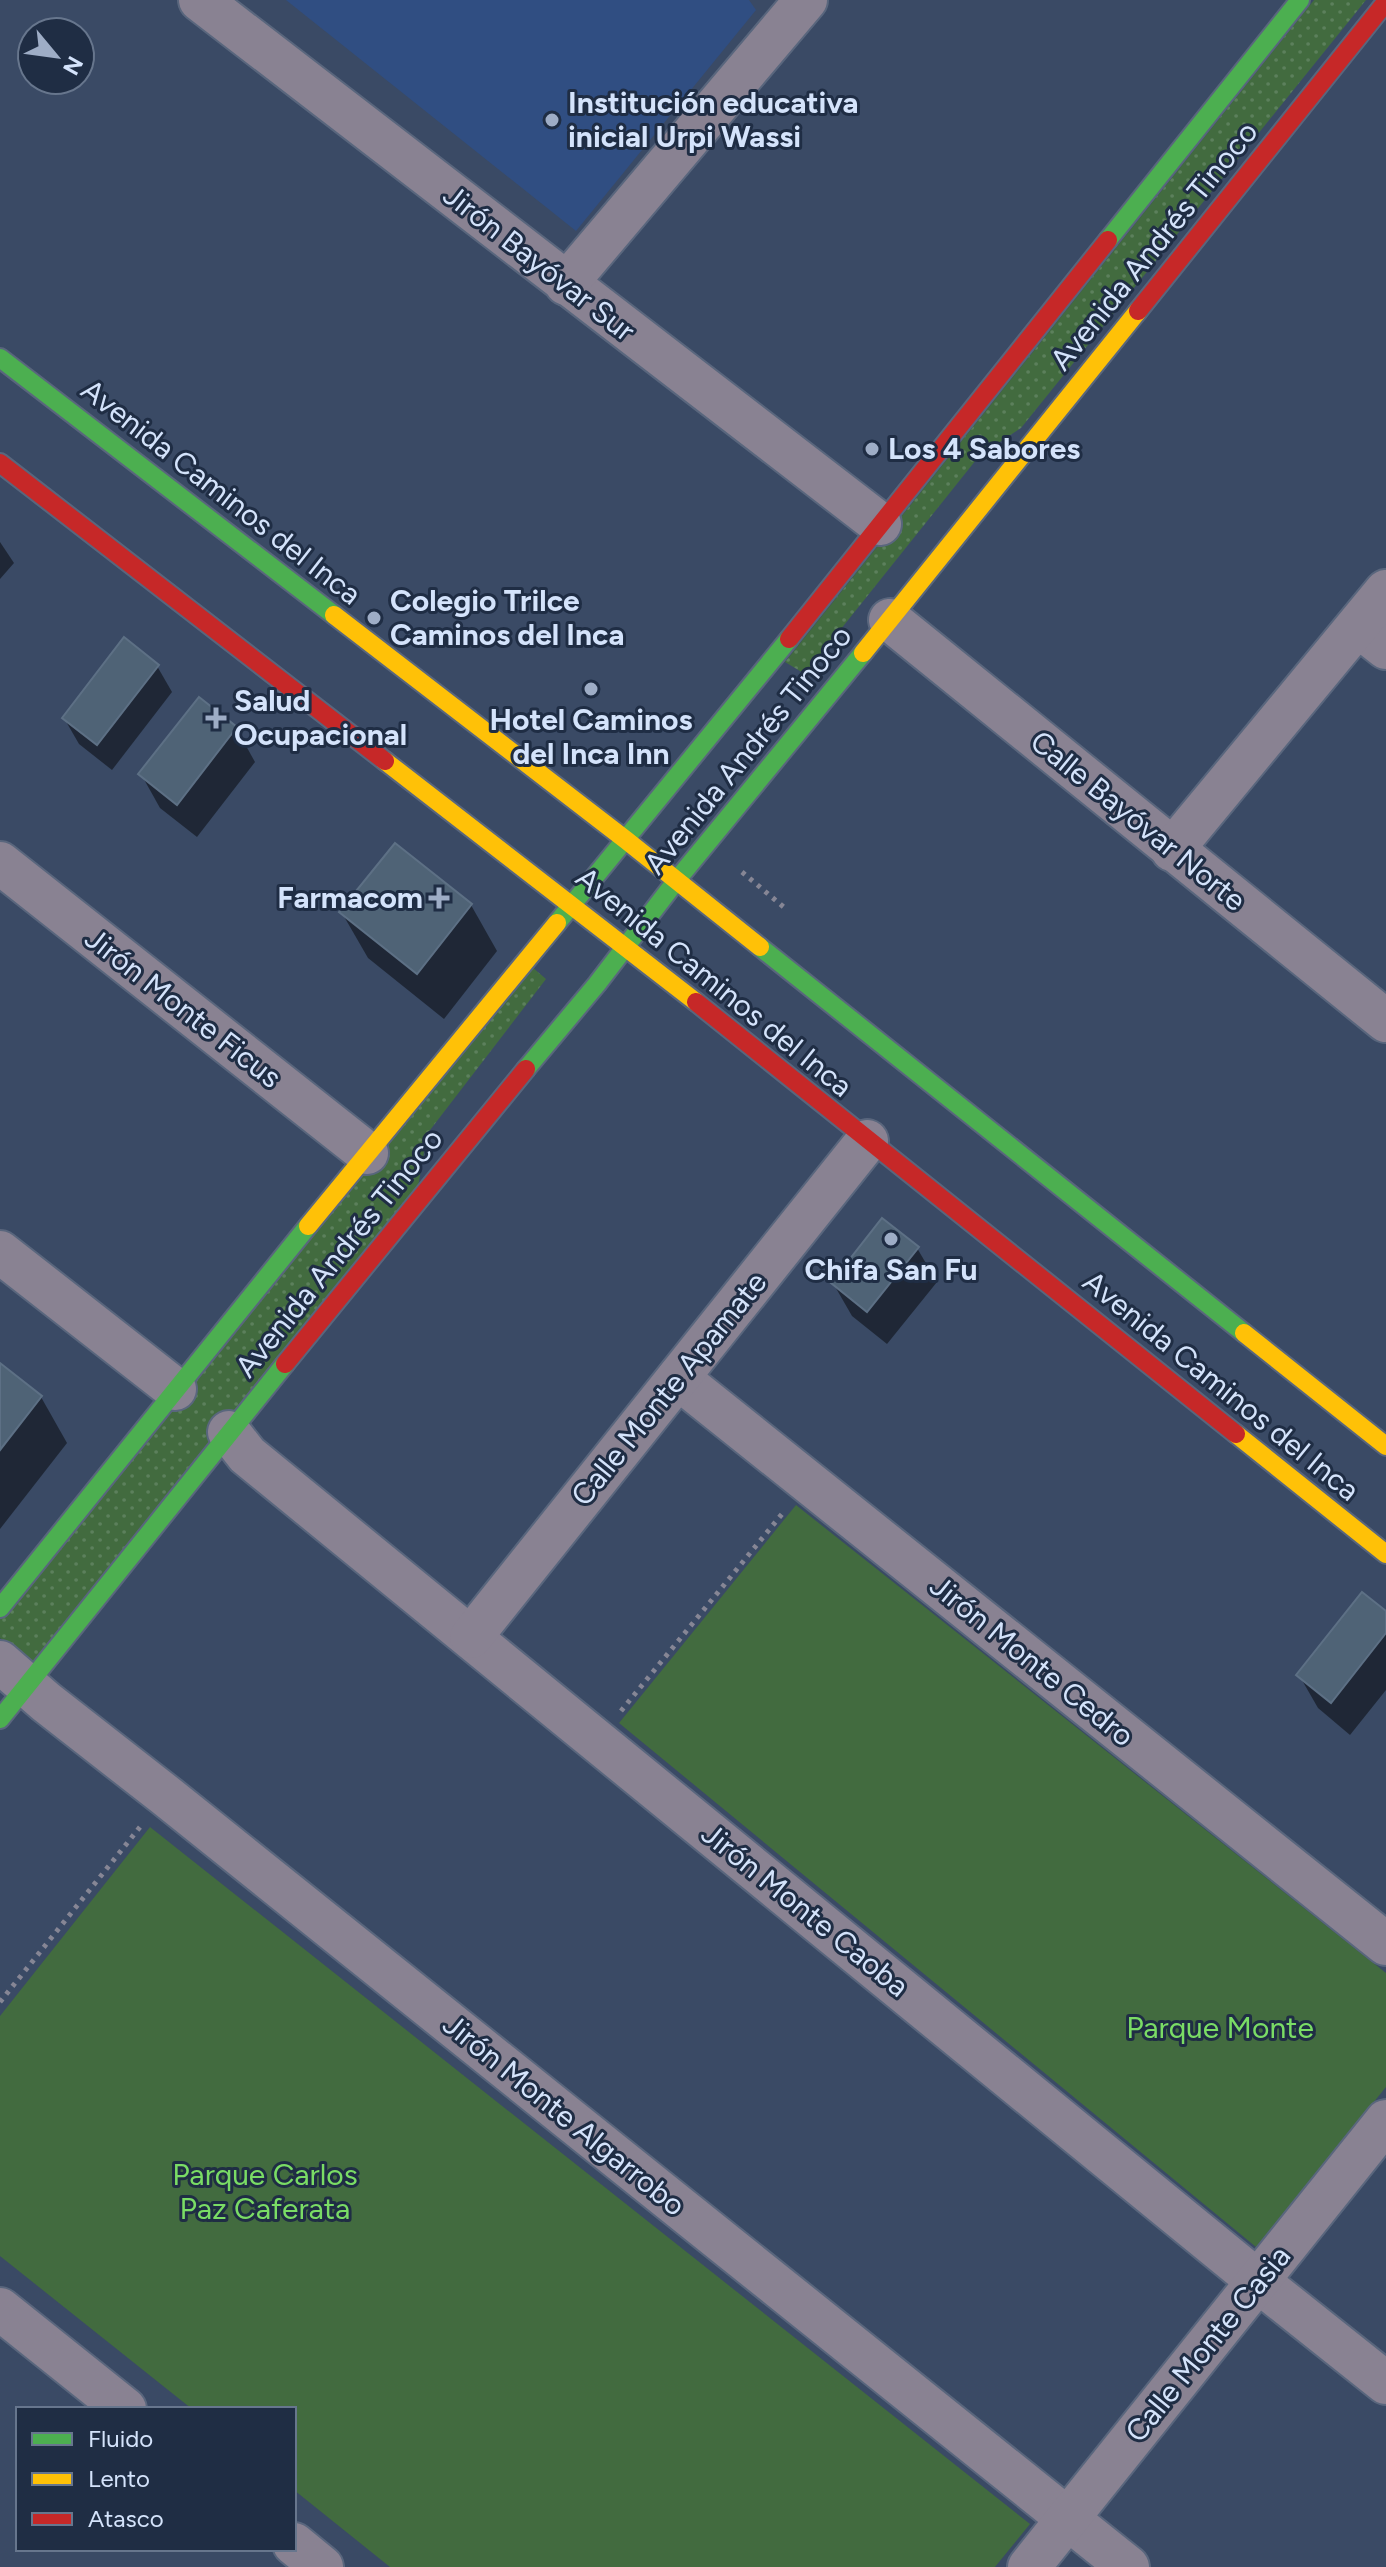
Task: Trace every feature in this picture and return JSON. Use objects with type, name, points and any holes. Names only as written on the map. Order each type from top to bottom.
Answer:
[{"type":"street","name":"Jirón Bayóvar Sur","points":[[200,0],[880,524]]},
{"type":"street","name":"Avenida Andrés Tinoco","points":[[0,1608],[367,1153],[626,840],[1300,0]]},
{"type":"street","name":"Avenida Andrés Tinoco","points":[[0,1719],[14,1673],[229,1432],[597,984],[676,881],[890,620],[1386,2]]},
{"type":"street","points":[[566,284],[793,6]]},
{"type":"street","name":"Avenida Caminos del Inca","points":[[0,358],[626,840],[1386,1446]]},
{"type":"street","name":"Avenida Caminos del Inca","points":[[0,463],[625,946],[1386,1554]]},
{"type":"street","points":[[1172,850],[1372,637],[1386,591]]},
{"type":"street","name":"Calle Bayóvar Norte","points":[[890,620],[1386,1021]]},
{"type":"street","name":"Jirón Monte Ficus","points":[[0,863],[367,1153]]},
{"type":"street","name":"Calle Monte Apamate","points":[[471,1637],[867,1141]]},
{"type":"street","points":[[0,1252],[175,1389]]},
{"type":"street","name":"Jirón Monte Cedro","points":[[678,1378],[1386,1944]]},
{"type":"street","name":"Jirón Monte Caoba","points":[[229,1432],[247,1455],[1386,2383]]},
{"type":"street","name":"Jirón Monte Algarrobo","points":[[14,1673],[46,1702],[1128,2567]]},
{"type":"street","name":"Calle Monte Casia","points":[[1029,2567],[1386,2121]]},
{"type":"street","points":[[0,2309],[122,2407]]},
{"type":"street","points":[[296,2546],[322,2567]]},
{"type":"path","points":[[597,1741],[808,1483]]},
{"type":"path","points":[[0,2002],[165,1795]]},
{"type":"shaded area","name":"Institución educativa inicial Urpi Wassi","points":[[286,0],[749,0],[756,10],[576,231]]},
{"type":"green space","points":[[1314,0],[1366,0],[1021,428],[980,455],[805,674],[785,662]]},
{"type":"green space","points":[[532,967],[546,979],[427,1134],[417,1193],[38,1668],[0,1638],[0,1610]]},
{"type":"green space","name":"Parque Monte","points":[[796,1505],[1386,1973],[1386,2087],[1256,2247],[619,1723]]},
{"type":"green space","name":"Parque Carlos Paz Caferata","points":[[150,1827],[1030,2524],[995,2567],[390,2567],[296,2492],[296,2407],[189,2407],[0,2256],[0,2016]]},
{"type":"building","points":[[124,637],[159,665],[97,745],[62,718]]},
{"type":"building","points":[[199,697],[237,727],[177,805],[138,774]]},
{"type":"building","points":[[395,843],[472,904],[417,974],[339,912]]},
{"type":"building","points":[[882,1218],[919,1247],[867,1312],[831,1283]]},
{"type":"building","points":[[0,1363],[42,1396],[0,1450]]},
{"type":"building","points":[[1362,1592],[1386,1611],[1386,1633],[1331,1703],[1296,1675]]},
{"type":"traffic: fast","points":[[1108,240],[1300,0]]},
{"type":"traffic: fast","points":[[0,358],[334,615]]},
{"type":"traffic: fast","points":[[557,923],[789,639]]},
{"type":"traffic: fast","points":[[526,1069],[863,653]]},
{"type":"traffic: fast","points":[[760,947],[1244,1333]]},
{"type":"traffic: fast","points":[[0,1608],[308,1226]]},
{"type":"traffic: fast","points":[[0,1719],[285,1364]]},
{"type":"traffic: slow","points":[[863,653],[1138,311]]},
{"type":"traffic: slow","points":[[334,615],[760,947]]},
{"type":"traffic: slow","points":[[385,761],[696,1002]]},
{"type":"traffic: slow","points":[[308,1226],[557,923]]},
{"type":"traffic: slow","points":[[1244,1333],[1386,1446]]},
{"type":"traffic: slow","points":[[1236,1434],[1386,1554]]},
{"type":"traffic: jam","points":[[1138,311],[1386,2]]},
{"type":"traffic: jam","points":[[789,639],[1108,240]]},
{"type":"traffic: jam","points":[[0,463],[385,761]]},
{"type":"traffic: jam","points":[[696,1002],[1236,1434]]},
{"type":"traffic: jam","points":[[285,1364],[526,1069]]},
{"type":"place","name":"Institución educativa inicial Urpi Wassi","points":[[552,120]]},
{"type":"place","name":"Los 4 Sabores","points":[[872,449]]},
{"type":"place","name":"Colegio Trilce Caminos del Inca","points":[[374,618]]},
{"type":"place","name":"Hotel Caminos del Inca Inn","points":[[591,689]]},
{"type":"place","name":"Salud Ocupacional","points":[[216,718]]},
{"type":"place","name":"Farmacom","points":[[439,898]]},
{"type":"place","name":"Chifa San Fu","points":[[891,1239]]}]
